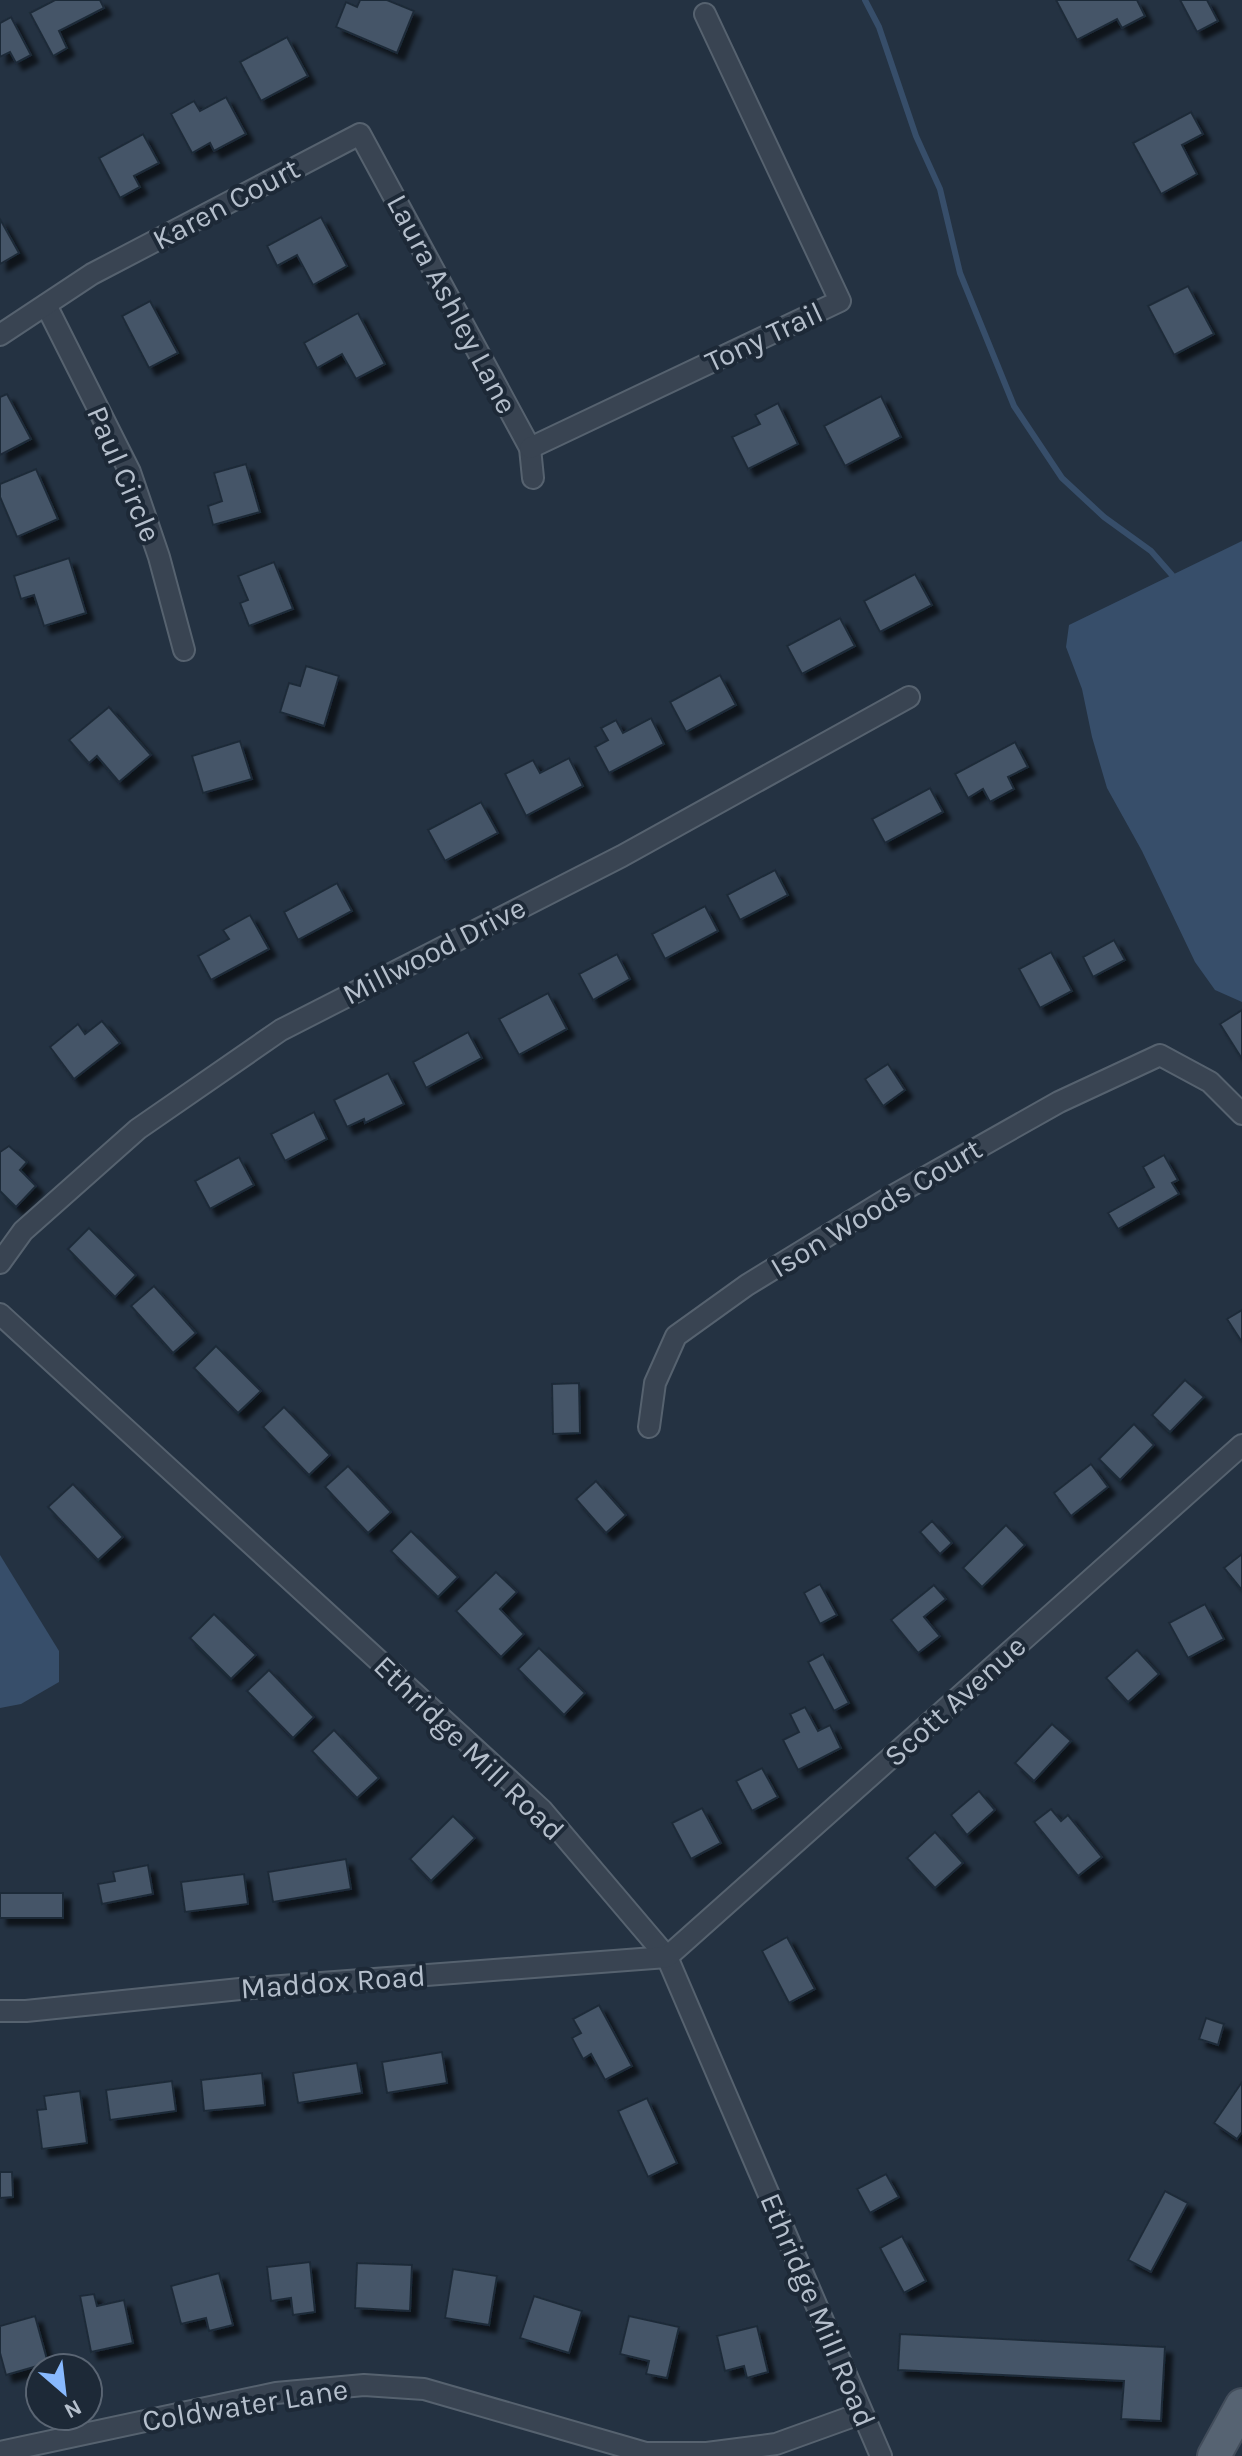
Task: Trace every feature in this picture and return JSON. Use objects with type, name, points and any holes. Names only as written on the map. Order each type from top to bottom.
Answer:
[{"type":"main road","points":[[1214,2456],[1242,2405]]},
{"type":"street","name":"Tony Trail","points":[[530,448],[840,301],[705,14]]},
{"type":"street","name":"Laura Ashley Lane","points":[[360,134],[530,448],[533,478]]},
{"type":"street","name":"Karen Court","points":[[0,335],[92,274],[360,134]]},
{"type":"street","name":"Paul Circle","points":[[46,305],[130,472],[159,557],[184,650]]},
{"type":"street","name":"Millwood Drive","points":[[0,1263],[23,1231],[138,1129],[281,1030],[622,856],[909,697]]},
{"type":"street","name":"Ison Woods Court","points":[[649,1427],[655,1383],[676,1336],[747,1285],[889,1198],[1059,1102],[1160,1055],[1210,1082],[1242,1114]]},
{"type":"street","name":"Ethridge Mill Road","points":[[0,1314],[542,1810],[667,1957],[881,2456]]},
{"type":"street","name":"Scott Avenue","points":[[667,1957],[1242,1445]]},
{"type":"street","name":"Maddox Road","points":[[0,2011],[240,1989],[667,1957]]},
{"type":"street","name":"Coldwater Lane","points":[[0,2452],[276,2393],[364,2385],[424,2389],[646,2453],[707,2453],[776,2444],[862,2413]]},
{"type":"water","points":[[1242,541],[1242,1002],[1215,990],[1195,962],[1142,851],[1107,788],[1082,689],[1066,647],[1069,625]]},
{"type":"water","points":[[0,1555],[59,1651],[59,1682],[21,1704],[0,1708]]},
{"type":"building","points":[[55,0],[100,0],[104,8],[59,31],[67,48],[53,56],[30,13]]},
{"type":"building","points":[[360,0],[387,0],[414,11],[397,53],[336,27],[346,2],[357,7]]},
{"type":"building","points":[[1056,0],[1137,0],[1145,16],[1122,28],[1117,19],[1077,40]]},
{"type":"building","points":[[1180,0],[1207,0],[1218,21],[1197,32]]},
{"type":"building","points":[[11,17],[31,55],[16,63],[10,52],[0,57],[0,23]]},
{"type":"building","points":[[287,37],[308,76],[261,101],[240,62]]},
{"type":"building","points":[[226,97],[246,134],[214,151],[210,143],[192,153],[171,114],[194,101],[200,111]]},
{"type":"building","points":[[1191,112],[1203,134],[1182,145],[1197,174],[1161,194],[1133,143]]},
{"type":"building","points":[[143,134],[159,163],[134,176],[140,187],[120,198],[99,158]]},
{"type":"building","points":[[321,217],[347,266],[313,285],[297,255],[277,266],[267,246]]},
{"type":"building","points":[[0,219],[19,253],[0,264]]},
{"type":"building","points":[[1188,286],[1214,334],[1174,355],[1148,306]]},
{"type":"building","points":[[150,301],[178,353],[149,368],[122,316]]},
{"type":"building","points":[[358,313],[385,364],[356,379],[342,354],[317,368],[304,343]]},
{"type":"building","points":[[7,394],[31,439],[0,455],[0,397]]},
{"type":"building","points":[[881,396],[901,437],[845,466],[824,426]]},
{"type":"building","points":[[778,403],[798,444],[748,469],[732,437],[760,424],[755,415]]},
{"type":"building","points":[[246,464],[260,512],[213,525],[208,506],[222,501],[214,473]]},
{"type":"building","points":[[36,469],[58,519],[17,537],[0,497],[0,484]]},
{"type":"building","points":[[69,558],[86,613],[44,626],[34,595],[21,599],[14,576]]},
{"type":"building","points":[[274,562],[293,609],[249,626],[240,603],[248,600],[238,576]]},
{"type":"building","points":[[915,574],[932,605],[880,632],[864,601]]},
{"type":"building","points":[[840,618],[855,646],[802,674],[787,646]]},
{"type":"building","points":[[306,666],[339,676],[324,726],[280,712],[289,683],[300,686]]},
{"type":"building","points":[[720,675],[736,705],[686,732],[670,702]]},
{"type":"building","points":[[109,707],[151,755],[119,782],[97,756],[89,763],[69,740]]},
{"type":"building","points":[[651,718],[664,744],[609,773],[595,747],[608,740],[601,728],[616,720],[623,733]]},
{"type":"building","points":[[240,741],[252,779],[203,793],[192,756]]},
{"type":"building","points":[[1015,742],[1028,767],[1008,777],[1014,789],[990,802],[983,789],[968,798],[955,774]]},
{"type":"building","points":[[569,758],[583,786],[526,816],[505,774],[533,760],[540,773]]},
{"type":"building","points":[[930,788],[943,812],[885,843],[872,819]]},
{"type":"building","points":[[481,802],[498,833],[445,861],[428,830]]},
{"type":"building","points":[[775,870],[788,895],[740,920],[727,895]]},
{"type":"building","points":[[337,883],[352,911],[298,940],[284,912]]},
{"type":"building","points":[[705,906],[718,931],[665,959],[652,934]]},
{"type":"building","points":[[250,915],[269,949],[211,980],[198,956],[229,939],[223,930]]},
{"type":"building","points":[[1114,940],[1125,960],[1093,977],[1083,957]]},
{"type":"building","points":[[1051,952],[1072,991],[1040,1008],[1019,969]]},
{"type":"building","points":[[617,954],[630,979],[593,1000],[579,974]]},
{"type":"building","points":[[548,993],[567,1029],[519,1055],[499,1019]]},
{"type":"building","points":[[1242,1010],[1242,1059],[1220,1024]]},
{"type":"building","points":[[102,1021],[120,1043],[74,1079],[50,1047],[78,1024],[85,1034]]},
{"type":"building","points":[[468,1032],[482,1058],[426,1088],[413,1062]]},
{"type":"building","points":[[888,1064],[905,1090],[883,1106],[865,1079]]},
{"type":"building","points":[[388,1073],[404,1104],[365,1123],[364,1119],[347,1127],[334,1100]]},
{"type":"building","points":[[314,1112],[327,1139],[285,1161],[271,1134]]},
{"type":"building","points":[[9,1146],[27,1162],[20,1170],[36,1186],[16,1207],[0,1191],[0,1152]]},
{"type":"building","points":[[1164,1155],[1178,1180],[1172,1183],[1179,1194],[1118,1229],[1108,1213],[1154,1187],[1143,1167]]},
{"type":"building","points":[[239,1157],[254,1185],[210,1209],[195,1181]]},
{"type":"building","points":[[89,1228],[136,1275],[115,1297],[68,1249]]},
{"type":"building","points":[[154,1286],[196,1333],[173,1353],[131,1306]]},
{"type":"building","points":[[1242,1310],[1242,1342],[1227,1319]]},
{"type":"building","points":[[216,1346],[261,1391],[238,1413],[194,1368]]},
{"type":"building","points":[[1185,1380],[1204,1397],[1170,1432],[1152,1415]]},
{"type":"building","points":[[579,1383],[580,1433],[553,1434],[552,1384]]},
{"type":"building","points":[[284,1407],[330,1455],[309,1475],[263,1427]]},
{"type":"building","points":[[1134,1424],[1154,1445],[1120,1480],[1099,1459]]},
{"type":"building","points":[[1091,1464],[1108,1487],[1071,1516],[1054,1493]]},
{"type":"building","points":[[348,1466],[391,1512],[368,1533],[325,1487]]},
{"type":"building","points":[[596,1481],[626,1515],[606,1533],[576,1499]]},
{"type":"building","points":[[73,1484],[123,1537],[98,1560],[48,1507]]},
{"type":"building","points":[[932,1521],[952,1543],[940,1554],[920,1532]]},
{"type":"building","points":[[1006,1525],[1025,1545],[982,1587],[963,1568]]},
{"type":"building","points":[[411,1531],[458,1577],[438,1597],[391,1551]]},
{"type":"building","points":[[1242,1554],[1242,1590],[1224,1568]]},
{"type":"building","points":[[496,1572],[517,1592],[500,1609],[524,1634],[501,1657],[456,1611]]},
{"type":"building","points":[[820,1584],[837,1615],[820,1624],[804,1593]]},
{"type":"building","points":[[934,1585],[946,1599],[924,1617],[940,1636],[918,1653],[891,1620]]},
{"type":"building","points":[[1205,1604],[1224,1639],[1188,1658],[1169,1623]]},
{"type":"building","points":[[214,1614],[256,1655],[231,1679],[190,1638]]},
{"type":"building","points":[[539,1648],[585,1693],[564,1715],[518,1669]]},
{"type":"building","points":[[1137,1650],[1159,1674],[1128,1702],[1106,1678]]},
{"type":"building","points":[[823,1654],[849,1703],[834,1711],[808,1662]]},
{"type":"building","points":[[269,1670],[314,1717],[293,1738],[247,1691]]},
{"type":"building","points":[[805,1707],[818,1731],[830,1725],[841,1748],[798,1770],[783,1740],[799,1732],[790,1714]]},
{"type":"building","points":[[1052,1724],[1071,1741],[1034,1781],[1015,1763]]},
{"type":"building","points":[[334,1730],[379,1778],[357,1798],[312,1751]]},
{"type":"building","points":[[762,1768],[778,1797],[752,1811],[736,1781]]},
{"type":"building","points":[[979,1791],[995,1810],[967,1835],[951,1815]]},
{"type":"building","points":[[702,1808],[721,1843],[691,1859],[672,1823]]},
{"type":"building","points":[[1051,1809],[1061,1821],[1068,1815],[1102,1857],[1078,1876],[1034,1822]]},
{"type":"building","points":[[453,1816],[475,1838],[431,1881],[410,1859]]},
{"type":"building","points":[[935,1832],[963,1863],[935,1888],[907,1858]]},
{"type":"building","points":[[346,1859],[351,1889],[273,1902],[268,1872]]},
{"type":"building","points":[[148,1865],[153,1894],[102,1904],[98,1884],[115,1881],[113,1872]]},
{"type":"building","points":[[244,1874],[248,1904],[185,1912],[181,1882]]},
{"type":"building","points":[[0,1893],[63,1893],[63,1918],[0,1918]]},
{"type":"building","points":[[787,1937],[815,1989],[789,2003],[762,1951]]},
{"type":"building","points":[[599,2005],[632,2066],[605,2080],[591,2054],[583,2059],[572,2038],[581,2033],[573,2019]]},
{"type":"building","points":[[1206,2018],[1224,2024],[1218,2045],[1199,2039]]},
{"type":"building","points":[[442,2052],[447,2083],[387,2093],[382,2062]]},
{"type":"building","points":[[357,2063],[362,2093],[298,2103],[293,2073]]},
{"type":"building","points":[[262,2073],[265,2105],[204,2111],[201,2080]]},
{"type":"building","points":[[172,2081],[176,2111],[110,2120],[106,2090]]},
{"type":"building","points":[[1242,2082],[1242,2132],[1237,2139],[1214,2123]]},
{"type":"building","points":[[80,2091],[87,2143],[42,2149],[37,2110],[46,2109],[44,2096]]},
{"type":"building","points":[[647,2098],[677,2163],[648,2177],[618,2111]]},
{"type":"building","points":[[0,2172],[12,2172],[13,2197],[0,2198]]},
{"type":"building","points":[[886,2174],[899,2197],[870,2213],[857,2189]]},
{"type":"building","points":[[1165,2191],[1188,2203],[1151,2272],[1128,2260]]},
{"type":"building","points":[[902,2236],[926,2281],[904,2293],[880,2248]]},
{"type":"building","points":[[310,2262],[315,2312],[293,2315],[291,2298],[271,2301],[267,2267]]},
{"type":"building","points":[[357,2263],[412,2265],[410,2311],[355,2308]]},
{"type":"building","points":[[453,2269],[497,2276],[489,2325],[445,2318]]},
{"type":"building","points":[[219,2273],[233,2325],[209,2331],[206,2318],[181,2324],[171,2286]]},
{"type":"building","points":[[94,2294],[97,2306],[124,2300],[133,2343],[91,2352],[80,2296]]},
{"type":"building","points":[[534,2296],[582,2311],[569,2353],[520,2338]]},
{"type":"building","points":[[35,2316],[45,2352],[24,2352],[24,2370],[6,2375],[0,2353],[0,2326]]},
{"type":"building","points":[[629,2316],[679,2327],[667,2378],[646,2374],[649,2361],[620,2354]]},
{"type":"building","points":[[757,2326],[768,2372],[747,2378],[744,2366],[725,2371],[717,2336]]},
{"type":"building","points":[[900,2334],[1165,2347],[1161,2421],[1121,2419],[1124,2381],[898,2370]]},
{"type":"waterway","points":[[865,0],[879,27],[916,136],[940,189],[960,273],[1014,406],[1062,478],[1104,517],[1151,551],[1172,575]]}]
